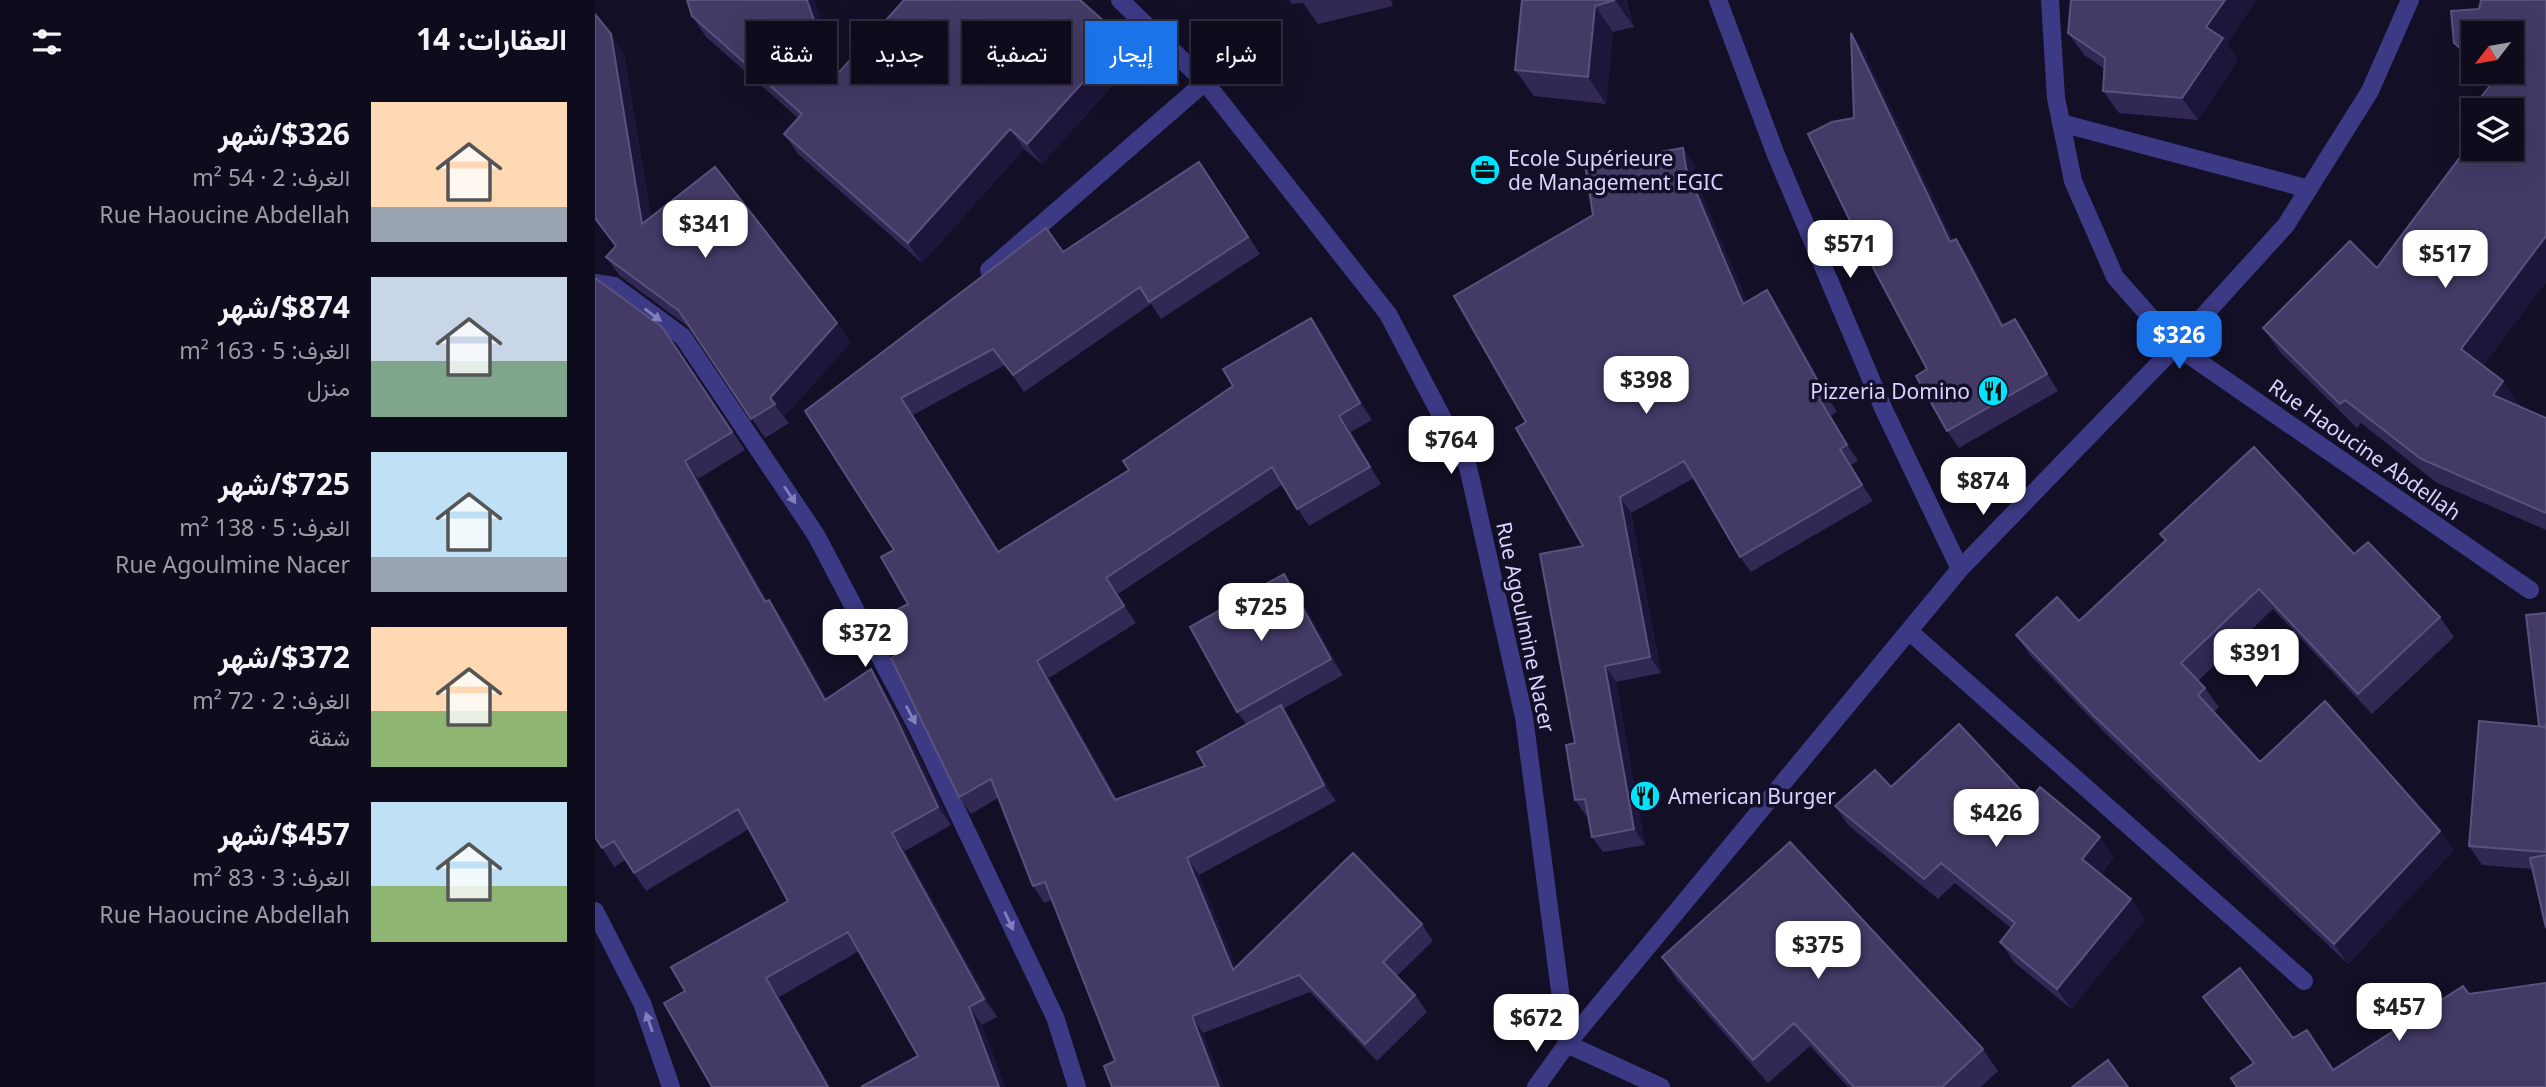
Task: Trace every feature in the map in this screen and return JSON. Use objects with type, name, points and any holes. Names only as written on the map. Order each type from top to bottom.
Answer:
[{"type":"street","name":"Rue Agoulmine Nacer","points":[[1120,0],[1191,68]]},
{"type":"street","points":[[1718,0],[1776,155],[1862,359],[1960,569]]},
{"type":"street","name":"Rue Haoucine Abdellah","points":[[2050,0],[2056,98],[2073,181],[2115,277],[2176,346],[2530,590]]},
{"type":"street","points":[[1537,1087],[1567,1044],[1960,569],[2176,346],[2286,225],[2370,91],[2410,0]]},
{"type":"street","points":[[989,270],[1203,84]]},
{"type":"street","name":"Rue Agoulmine Nacer","points":[[1207,84],[1388,314],[1468,467],[1524,717],[1567,1044]]},
{"type":"street","points":[[2061,123],[2309,189]]},
{"type":"street","points":[[595,283],[614,286],[683,337],[816,534],[919,731],[1055,1017],[1077,1087]]},
{"type":"street","points":[[1910,632],[2304,981]]},
{"type":"street","points":[[595,911],[642,1003],[671,1087]]},
{"type":"street","points":[[1567,1044],[1661,1087]]},
{"type":"building","points":[[687,0],[807,0],[814,21],[746,21],[746,64],[692,16]]},
{"type":"building","points":[[904,0],[1080,0],[1104,21],[1085,21],[1085,80],[1027,144],[1010,129],[908,243],[784,134],[802,114],[768,84],[837,84],[837,75],[851,59],[851,84],[948,84],[948,21],[885,21]]},
{"type":"building","points":[[1522,0],[1615,0],[1595,6],[1588,77],[1515,70]]},
{"type":"building","points":[[2071,0],[2225,0],[2206,27],[2223,38],[2182,98],[2103,91],[2105,58],[2068,33]]},
{"type":"building","points":[[2481,0],[2546,0],[2546,236],[2461,349],[2503,381],[2493,395],[2546,418],[2546,513],[2421,459],[2345,400],[2340,404],[2263,328],[2350,241],[2377,268],[2461,156],[2461,161],[2524,161],[2524,98],[2480,98],[2491,84],[2524,84],[2524,21],[2461,21],[2461,49],[2454,43],[2451,11],[2479,9]]},
{"type":"building","points":[[595,14],[611,34],[642,224],[715,167],[837,323],[770,398],[775,404],[751,419],[679,311],[606,257],[616,246],[595,218]]},
{"type":"building","points":[[1851,33],[1950,242],[1956,239],[2002,326],[2015,319],[2047,374],[1947,431],[1916,376],[1927,369],[1867,256],[1808,134],[1832,122],[1854,118]]},
{"type":"building","points":[[1683,148],[1686,168],[1743,304],[1767,290],[1826,396],[1820,400],[1847,445],[1840,449],[1862,485],[1740,557],[1684,461],[1620,497],[1650,657],[1605,666],[1634,829],[1592,837],[1585,799],[1575,800],[1566,745],[1575,743],[1540,554],[1583,546],[1516,428],[1526,422],[1454,296],[1593,215],[1585,165]]},
{"type":"building","points":[[1199,162],[1248,237],[1149,302],[1140,287],[1013,375],[993,349],[901,398],[998,552],[1129,470],[1123,461],[1233,386],[1223,369],[1311,318],[1360,403],[1339,416],[1370,467],[1297,509],[1272,467],[1106,578],[1124,606],[1037,661],[1115,800],[1205,766],[1197,752],[1281,705],[1324,785],[1187,858],[1233,970],[1353,853],[1422,924],[1383,962],[1415,995],[1365,1044],[1299,975],[1192,1016],[1219,1087],[1112,1087],[1104,1066],[1115,1061],[1045,882],[1033,886],[991,779],[959,797],[891,658],[899,653],[880,619],[908,604],[881,557],[894,550],[805,411],[1046,228],[1063,252]]},
{"type":"building","points":[[595,278],[662,327],[732,432],[685,461],[765,602],[769,600],[825,700],[871,669],[896,718],[938,807],[892,833],[984,999],[969,1007],[999,1087],[861,1087],[918,1056],[848,932],[766,978],[828,1087],[712,1087],[664,1003],[685,991],[671,967],[788,901],[738,809],[634,873],[614,841],[602,848],[595,837]]},
{"type":"building","points":[[2254,447],[2354,554],[2368,542],[2440,617],[2358,694],[2259,589],[2181,663],[2205,688],[2198,695],[2260,762],[2325,701],[2440,831],[2334,944],[2094,716],[2016,635],[2057,597],[2079,621],[2166,540],[2160,534]]},
{"type":"building","points":[[1284,574],[1331,659],[1237,712],[1190,627]]},
{"type":"building","points":[[2546,613],[2546,726],[2543,727],[2539,726],[2526,615]]},
{"type":"building","points":[[2479,721],[2546,729],[2546,852],[2469,846]]},
{"type":"building","points":[[1959,724],[2030,800],[2040,787],[2100,837],[2082,859],[2131,899],[2057,989],[2000,942],[2015,923],[1941,863],[1924,879],[1835,806],[1875,770],[1891,787]]},
{"type":"building","points":[[1790,842],[1983,1049],[1942,1087],[1854,1087],[1794,1023],[1753,1060],[1662,957]]},
{"type":"building","points":[[2546,855],[2546,928],[2530,858]]},
{"type":"building","points":[[2240,968],[2293,1038],[2307,1030],[2333,1070],[2463,986],[2469,994],[2546,983],[2546,1087],[2237,1087],[2231,1078],[2254,1063],[2203,997]]},
{"type":"building","points":[[2108,1060],[2128,1087],[2072,1087]]},
{"type":"place","name":"Ecole Supérieure de Management EGIC","points":[[1485,170]]},
{"type":"place","name":"Pizzeria Domino","points":[[1993,391]]},
{"type":"place","name":"American Burger","points":[[1645,796]]}]
